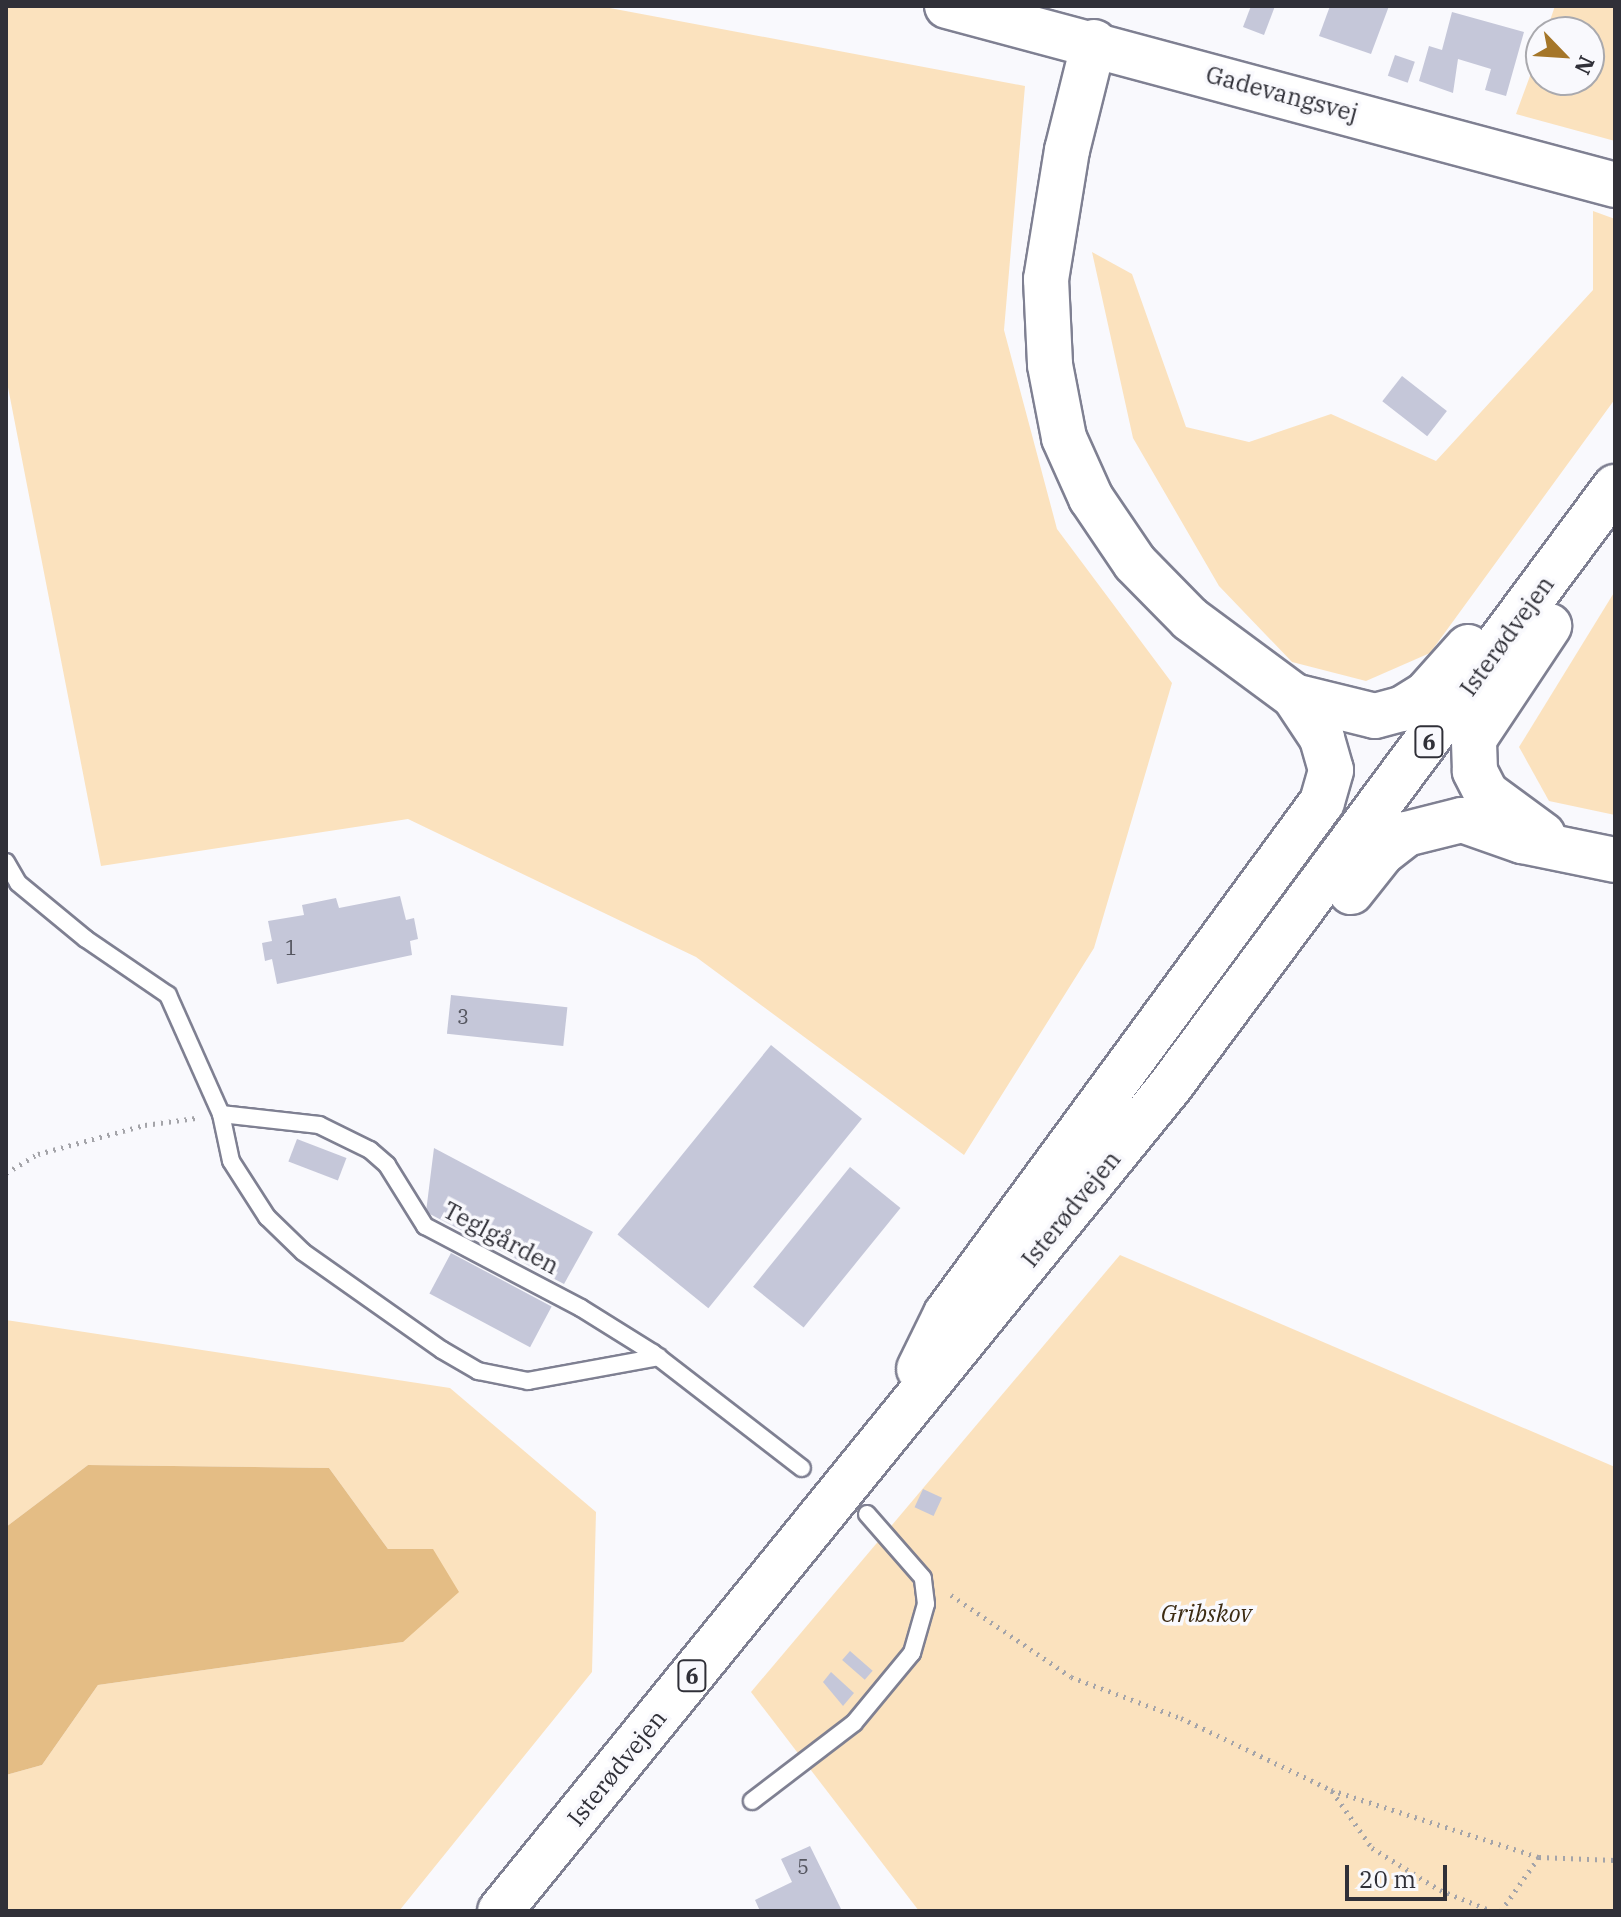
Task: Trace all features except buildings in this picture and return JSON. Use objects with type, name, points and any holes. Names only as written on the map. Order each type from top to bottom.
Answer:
[{"type":"main road","name":"Gadevangsvej","points":[[947,6],[1094,42],[1615,185]]},
{"type":"main road","points":[[883,1441],[946,1314],[1322,802],[1331,770],[1322,738],[1294,696],[1190,619],[1135,563],[1091,498],[1064,438],[1050,365],[1046,279],[1067,150],[1094,42]]},
{"type":"main road","points":[[1294,696],[1375,716],[1402,709],[1426,694],[1458,660],[1593,480],[1615,464]]},
{"type":"main road","name":"Isterødvejen","points":[[500,1911],[883,1441],[1239,994],[1615,487]]},
{"type":"main road","points":[[1565,849],[1486,793],[1475,771],[1474,739],[1601,546],[1615,493]]},
{"type":"main road","points":[[1239,994],[1322,929],[1382,853],[1406,834],[1462,820],[1522,841],[1615,860]]},
{"type":"lane","points":[[6,862],[18,883],[86,939],[168,995],[221,1114],[231,1161],[267,1217],[303,1252],[478,1371],[528,1381],[659,1357]]},
{"type":"lane","name":"Teglgården","points":[[221,1114],[319,1125],[370,1150],[387,1165],[425,1226],[581,1308],[659,1357],[802,1468]]},
{"type":"lane","points":[[752,1801],[854,1723],[912,1653],[926,1604],[923,1578],[867,1514]]},
{"type":"path","points":[[6,1173],[38,1154],[145,1125],[221,1114]]},
{"type":"path","points":[[923,1578],[1071,1677],[1181,1718],[1331,1790],[1539,1857],[1615,1860]]},
{"type":"path","points":[[1331,1790],[1372,1848],[1440,1890],[1492,1911]]},
{"type":"path","points":[[1501,1911],[1539,1857]]},
{"type":"green space","points":[[6,6],[599,6],[1025,86],[1004,330],[1057,529],[1172,683],[1094,948],[964,1155],[696,957],[408,819],[101,866],[6,377]]},
{"type":"green space","points":[[1555,6],[1615,6],[1615,141],[1516,114],[1525,90],[1525,96],[1605,96],[1605,16],[1552,16]]},
{"type":"green space","points":[[1593,211],[1615,219],[1615,399],[1430,653],[1366,681],[1292,662],[1219,586],[1133,438],[1092,252],[1132,274],[1186,427],[1249,442],[1331,414],[1436,461],[1593,290]]},
{"type":"green space","points":[[1615,591],[1615,815],[1549,801],[1519,747]]},
{"type":"green space","name":"Gribskov","points":[[1120,1255],[1615,1467],[1615,1911],[919,1911],[751,1692]]},
{"type":"green space","points":[[6,1320],[450,1388],[596,1512],[592,1672],[399,1911],[6,1911],[6,1775],[42,1765],[98,1685],[403,1642],[433,1550],[388,1549],[329,1468],[88,1465],[6,1527]]},
{"type":"shaded area","points":[[88,1465],[329,1468],[388,1549],[433,1549],[459,1592],[403,1642],[98,1685],[42,1765],[6,1775],[6,1527]]}]
